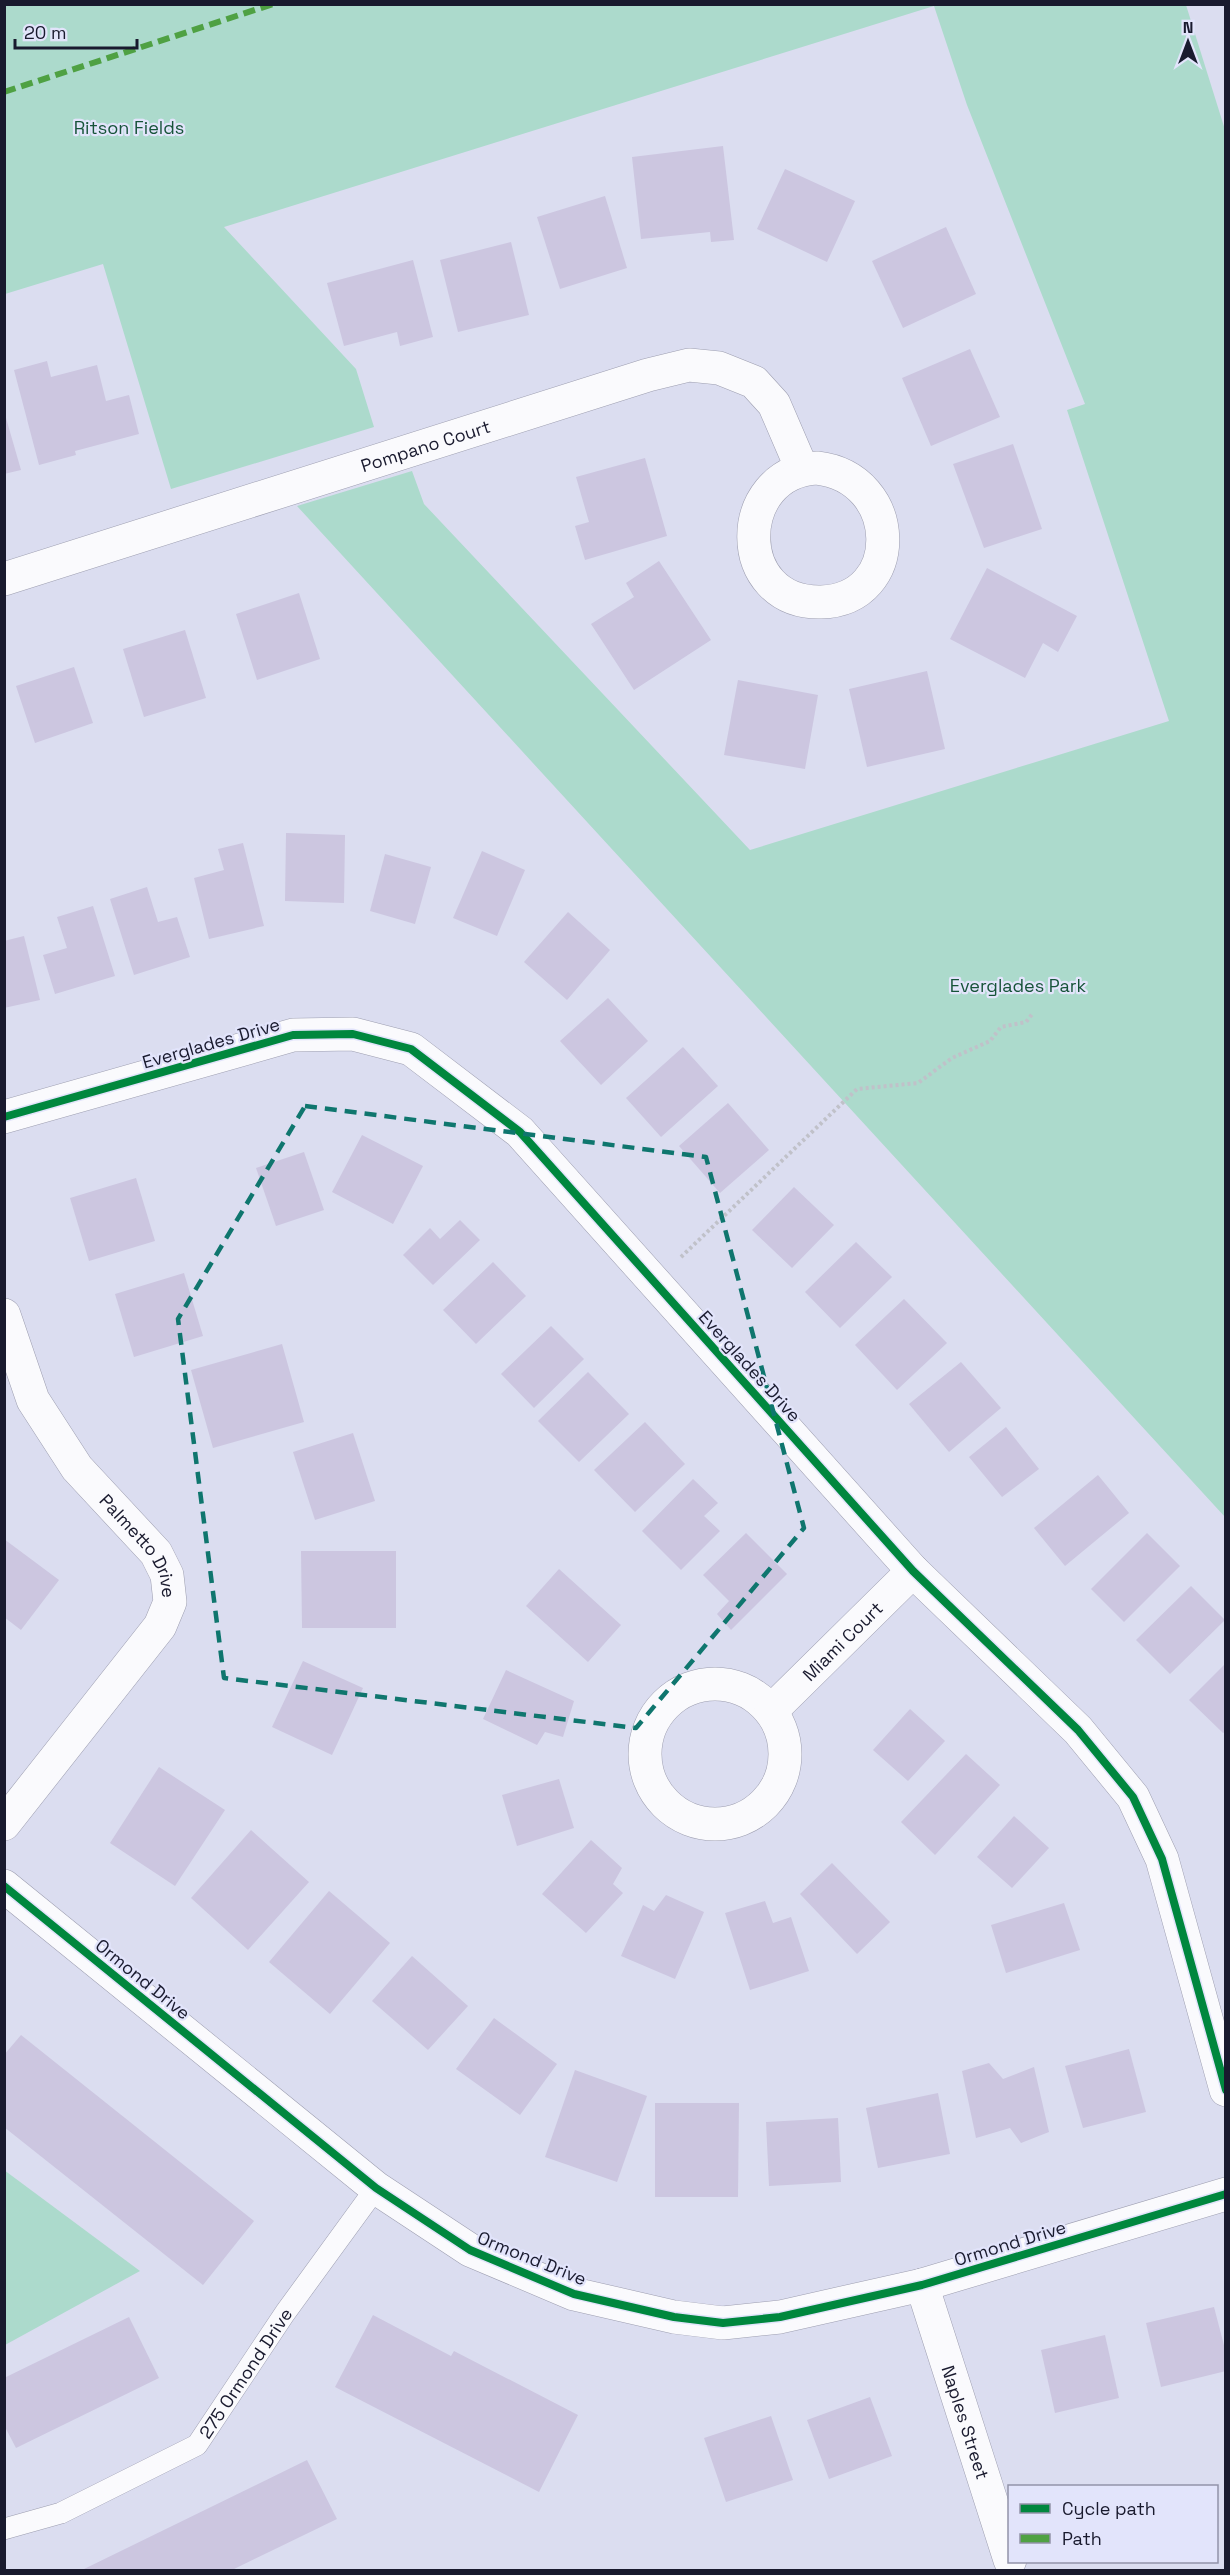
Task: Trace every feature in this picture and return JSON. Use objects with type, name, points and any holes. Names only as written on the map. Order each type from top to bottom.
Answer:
[{"type":"street","name":"Pompano Court","points":[[4,579],[626,382],[689,365],[719,368],[754,382],[774,404],[802,469]]},
{"type":"street","points":[[802,469],[829,469],[849,477],[866,490],[881,518],[884,528],[883,550],[876,569],[862,586],[844,597],[822,602],[800,600],[780,591],[765,575],[755,556],[752,533],[757,512],[768,493],[802,469]]},
{"type":"street","name":"Everglades Drive","points":[[4,1117],[293,1035],[353,1034],[411,1049],[520,1132],[914,1571],[1078,1730],[1133,1797],[1162,1859],[1226,2090]]},
{"type":"street","name":"Palmetto Drive","points":[[4,1315],[33,1400],[76,1468],[156,1553],[167,1575],[170,1602],[160,1626],[4,1824]]},
{"type":"street","name":"Miami Court","points":[[771,1711],[914,1571]]},
{"type":"street","points":[[707,1683],[732,1686],[754,1695],[771,1711],[782,1731],[786,1754],[782,1776],[772,1796],[756,1812],[735,1822],[713,1825],[690,1820],[670,1810],[655,1793],[646,1770],[644,1747],[651,1724],[664,1704],[684,1690],[707,1683]]},
{"type":"street","name":"Ormond Drive","points":[[4,1886],[376,2188],[480,2254],[574,2294],[674,2317],[723,2323],[780,2317],[922,2285],[1226,2194]]},
{"type":"street","name":"Naples Street","points":[[922,2285],[1008,2555]]},
{"type":"lane","name":"275 Ormond Drive","points":[[4,2529],[61,2513],[197,2445],[285,2313],[376,2188]]},
{"type":"path","points":[[655,1282],[857,1089],[918,1083],[952,1058],[990,1041],[1001,1027],[1026,1022],[1033,1013]]},
{"type":"highlighted area","points":[[305,1106],[706,1157],[804,1528],[636,1728],[224,1678],[178,1319]]},
{"type":"green space","points":[[4,5],[1186,5],[1226,133],[1225,1517],[297,506],[412,471],[424,504],[750,850],[1169,721],[1067,410],[1085,404],[967,105],[934,6],[224,227],[356,369],[374,427],[171,489],[103,264],[5,294]]},
{"type":"green space","points":[[4,2170],[140,2271],[5,2345],[4,2345]]},
{"type":"building","points":[[723,146],[734,240],[711,242],[710,232],[641,239],[632,157]]},
{"type":"building","points":[[785,169],[855,201],[827,262],[757,229]]},
{"type":"building","points":[[605,196],[627,268],[560,289],[537,217]]},
{"type":"building","points":[[946,227],[976,294],[903,328],[872,261]]},
{"type":"building","points":[[511,242],[529,315],[458,332],[440,260]]},
{"type":"building","points":[[413,260],[433,337],[400,346],[397,332],[344,346],[327,283]]},
{"type":"building","points":[[970,349],[1000,417],[931,446],[902,378]]},
{"type":"building","points":[[47,361],[51,377],[97,365],[106,401],[129,395],[139,434],[75,451],[76,455],[39,465],[14,370]]},
{"type":"building","points":[[4,411],[21,470],[4,474]]},
{"type":"building","points":[[1013,444],[1042,529],[984,548],[953,464]]},
{"type":"building","points":[[645,458],[667,536],[585,560],[575,526],[589,522],[576,477]]},
{"type":"building","points":[[659,561],[711,640],[634,690],[591,624],[634,597],[626,583]]},
{"type":"building","points":[[987,568],[1077,616],[1058,652],[1043,643],[1025,678],[950,639]]},
{"type":"building","points":[[299,593],[320,659],[257,680],[236,614]]},
{"type":"building","points":[[185,630],[206,698],[144,717],[123,649]]},
{"type":"building","points":[[74,667],[93,723],[35,743],[16,686]]},
{"type":"building","points":[[927,671],[945,749],[867,767],[849,689]]},
{"type":"building","points":[[738,680],[818,695],[805,769],[724,755]]},
{"type":"building","points":[[286,833],[345,835],[344,903],[285,901]]},
{"type":"building","points":[[243,843],[264,926],[209,939],[194,878],[224,870],[218,849]]},
{"type":"building","points":[[482,851],[525,870],[497,936],[453,918]]},
{"type":"building","points":[[385,854],[431,867],[415,924],[370,911]]},
{"type":"building","points":[[147,887],[158,922],[177,917],[190,957],[134,975],[110,899]]},
{"type":"building","points":[[93,906],[115,976],[55,994],[43,955],[67,948],[57,917]]},
{"type":"building","points":[[568,912],[610,950],[567,1000],[524,962]]},
{"type":"building","points":[[24,936],[40,1000],[4,1008],[4,941]]},
{"type":"building","points":[[608,998],[648,1041],[601,1085],[560,1041]]},
{"type":"building","points":[[683,1047],[718,1086],[661,1137],[626,1098]]},
{"type":"building","points":[[728,1103],[769,1150],[720,1193],[679,1146]]},
{"type":"building","points":[[362,1135],[423,1166],[393,1224],[332,1192]]},
{"type":"building","points":[[304,1152],[324,1210],[276,1226],[256,1168]]},
{"type":"building","points":[[136,1178],[155,1241],[89,1261],[70,1198]]},
{"type":"building","points":[[794,1187],[834,1225],[792,1268],[752,1230]]},
{"type":"building","points":[[460,1220],[480,1240],[433,1285],[403,1255],[430,1228],[440,1239]]},
{"type":"building","points":[[856,1242],[892,1277],[840,1328],[805,1292]]},
{"type":"building","points":[[493,1262],[526,1296],[476,1344],[443,1310]]},
{"type":"building","points":[[184,1273],[203,1336],[134,1357],[115,1294]]},
{"type":"building","points":[[904,1299],[947,1343],[897,1390],[855,1345]]},
{"type":"building","points":[[551,1326],[584,1359],[534,1408],[501,1374]]},
{"type":"building","points":[[282,1344],[304,1422],[213,1448],[191,1370]]},
{"type":"building","points":[[961,1362],[1001,1408],[949,1452],[909,1404]]},
{"type":"building","points":[[588,1372],[629,1414],[579,1462],[538,1421]]},
{"type":"building","points":[[645,1422],[685,1464],[635,1512],[594,1470]]},
{"type":"building","points":[[1006,1427],[1039,1469],[1002,1497],[969,1457]]},
{"type":"building","points":[[353,1433],[375,1501],[315,1520],[293,1452]]},
{"type":"building","points":[[1098,1475],[1129,1513],[1065,1566],[1034,1528]]},
{"type":"building","points":[[693,1479],[718,1503],[704,1516],[720,1531],[681,1570],[642,1531]]},
{"type":"building","points":[[746,1533],[787,1574],[731,1630],[717,1614],[729,1601],[703,1575]]},
{"type":"building","points":[[1147,1533],[1180,1566],[1124,1622],[1091,1589]]},
{"type":"building","points":[[4,1539],[59,1580],[21,1630],[4,1617]]},
{"type":"building","points":[[301,1551],[396,1551],[396,1628],[302,1628]]},
{"type":"building","points":[[559,1569],[621,1625],[588,1662],[526,1606]]},
{"type":"building","points":[[1191,1586],[1225,1620],[1170,1674],[1136,1640]]},
{"type":"building","points":[[303,1661],[363,1688],[332,1755],[272,1727]]},
{"type":"building","points":[[1226,1663],[1226,1731],[1223,1733],[1189,1700]]},
{"type":"building","points":[[506,1670],[574,1701],[563,1737],[545,1732],[537,1745],[483,1719]]},
{"type":"building","points":[[910,1709],[945,1741],[908,1781],[873,1750]]},
{"type":"building","points":[[966,1754],[1000,1785],[935,1855],[901,1822]]},
{"type":"building","points":[[159,1767],[225,1810],[175,1886],[110,1843]]},
{"type":"building","points":[[559,1779],[574,1828],[517,1846],[502,1795]]},
{"type":"building","points":[[1014,1816],[1049,1848],[1012,1888],[977,1857]]},
{"type":"building","points":[[251,1830],[309,1882],[248,1950],[191,1898]]},
{"type":"building","points":[[591,1840],[622,1868],[613,1884],[623,1893],[586,1933],[542,1894]]},
{"type":"building","points":[[832,1863],[890,1922],[857,1954],[800,1894]]},
{"type":"building","points":[[329,1891],[390,1943],[330,2014],[269,1962]]},
{"type":"building","points":[[666,1895],[704,1912],[675,1979],[621,1956],[643,1905],[654,1911]]},
{"type":"building","points":[[765,1901],[773,1923],[791,1917],[809,1971],[750,1990],[725,1913]]},
{"type":"building","points":[[1064,1903],[1080,1950],[1006,1973],[991,1925]]},
{"type":"building","points":[[412,1956],[468,2006],[428,2050],[372,2001]]},
{"type":"building","points":[[494,2018],[557,2064],[520,2115],[456,2069]]},
{"type":"building","points":[[21,2035],[254,2221],[203,2285],[4,2127],[4,2055]]},
{"type":"building","points":[[1129,2049],[1146,2112],[1083,2128],[1065,2066]]},
{"type":"building","points":[[989,2063],[1003,2079],[1034,2067],[1049,2132],[1021,2143],[1010,2128],[976,2138],[962,2071]]},
{"type":"building","points":[[575,2070],[647,2096],[617,2182],[545,2157]]},
{"type":"building","points":[[938,2093],[950,2154],[878,2168],[866,2108]]},
{"type":"building","points":[[655,2103],[739,2103],[738,2197],[655,2197]]},
{"type":"building","points":[[838,2118],[841,2182],[769,2186],[766,2122]]},
{"type":"building","points":[[1214,2307],[1226,2353],[1226,2371],[1161,2387],[1146,2323]]},
{"type":"building","points":[[373,2315],[451,2356],[454,2351],[578,2415],[539,2492],[335,2387]]},
{"type":"building","points":[[129,2317],[159,2378],[16,2448],[4,2425],[4,2378]]},
{"type":"building","points":[[1105,2335],[1119,2398],[1055,2413],[1041,2350]]},
{"type":"building","points":[[870,2397],[892,2456],[829,2479],[807,2420]]},
{"type":"building","points":[[771,2416],[793,2480],[726,2502],[704,2438]]},
{"type":"building","points":[[307,2460],[337,2519],[232,2570],[82,2570]]},
{"type":"marked path","points":[[4,92],[273,4]]},
{"type":"cycle path","points":[[4,1117],[293,1035],[353,1034],[411,1049],[520,1132],[913,1571],[1078,1730],[1133,1797],[1162,1859],[1226,2090]]},
{"type":"cycle path","points":[[4,1886],[376,2188],[470,2250],[574,2294],[674,2317],[723,2323],[780,2317],[922,2285],[1226,2194]]},
{"type":"park label","name":"Ritson Fields","points":[[129,127]]},
{"type":"park label","name":"Everglades Park","points":[[1018,985]]}]
